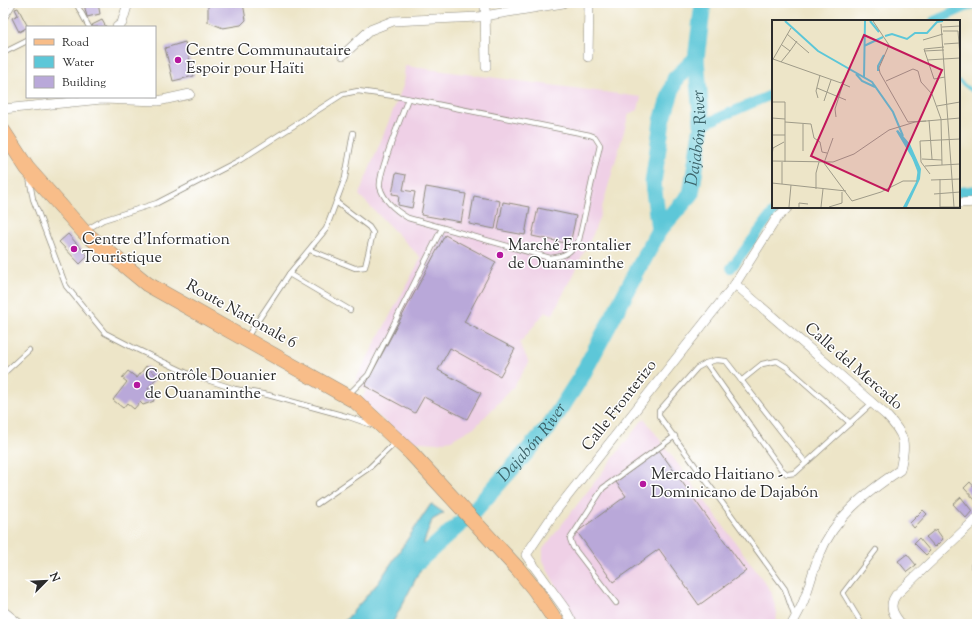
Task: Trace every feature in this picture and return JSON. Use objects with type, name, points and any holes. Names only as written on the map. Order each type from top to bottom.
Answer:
[{"type":"main road","name":"Route Nationale 6","points":[[3,131],[27,168],[84,232],[146,284],[355,401],[424,467],[526,579],[558,624]]},
{"type":"street","points":[[119,26],[122,24],[128,3]]},
{"type":"street","points":[[485,3],[486,67]]},
{"type":"street","points":[[343,55],[370,30],[393,21],[486,16],[563,3]]},
{"type":"street","points":[[588,57],[589,3]]},
{"type":"street","points":[[3,109],[69,99],[158,101],[190,94]]},
{"type":"street","points":[[960,203],[977,202]]},
{"type":"street","name":"Calle Fronterizo","points":[[573,624],[565,609],[526,555],[555,512],[735,284],[776,219],[787,208]]},
{"type":"street","name":"Calle del Mercado","points":[[735,284],[872,403],[900,430],[905,446],[900,470],[876,486],[849,509],[834,528],[819,554],[802,605],[793,621]]},
{"type":"street","points":[[901,624],[892,609],[892,601],[896,595],[977,518]]},
{"type":"street","points":[[3,611],[18,624]]},
{"type":"lane","points":[[3,18],[6,16],[14,3]]},
{"type":"lane","points":[[78,4],[89,26]]},
{"type":"lane","points":[[3,53],[26,42]]},
{"type":"lane","points":[[84,232],[103,220],[157,203],[240,160],[343,94],[358,90],[408,98],[590,135],[595,138],[600,145],[579,240],[574,248],[564,256],[550,258],[408,218],[396,210],[385,198],[379,185],[384,165],[408,98]]},
{"type":"lane","points":[[246,339],[289,274],[326,229],[344,178],[353,134]]},
{"type":"lane","points":[[27,168],[33,199],[66,286],[105,333],[195,376],[235,389],[268,395],[349,417],[384,430]]},
{"type":"lane","points":[[310,250],[355,268],[364,267],[372,233],[369,227],[336,202]]},
{"type":"lane","points":[[347,396],[368,375],[442,228]]},
{"type":"lane","points":[[289,274],[350,310]]},
{"type":"lane","points":[[3,374],[29,350]]},
{"type":"lane","points":[[793,621],[785,589],[659,416],[660,411],[697,368],[716,360],[726,361],[806,463]]},
{"type":"lane","points":[[742,381],[762,364],[777,361],[788,368],[850,423]]},
{"type":"lane","points":[[706,363],[781,469],[787,474],[795,473],[872,403]]},
{"type":"lane","points":[[616,603],[572,547],[570,539],[603,488],[675,436]]},
{"type":"lane","points":[[317,504],[368,468],[397,441]]},
{"type":"lane","points":[[862,624],[843,594],[876,550]]},
{"type":"shaded area","name":"Marché Frontalier de Ouanaminthe","points":[[405,66],[641,97],[638,110],[629,114],[593,234],[553,314],[545,312],[520,343],[529,363],[512,389],[476,426],[451,440],[437,443],[408,441],[361,401],[366,390],[354,383],[421,258],[359,195],[403,86]]},
{"type":"shaded area","name":"Mercado Haitiano - Dominicano de Dajabón","points":[[644,418],[771,591],[777,613],[776,624],[577,624],[543,560],[543,549]]},
{"type":"water","points":[[431,504],[444,513],[432,520],[424,542],[424,563],[392,624],[342,624],[378,583]]},
{"type":"building","points":[[98,3],[100,14],[87,17],[84,4]]},
{"type":"building","points":[[208,3],[243,3],[246,20],[241,25],[223,28],[208,22]]},
{"type":"building","points":[[18,8],[27,26],[19,32],[12,18],[18,15],[15,9]]},
{"type":"building","points":[[102,20],[105,26],[92,26]]},
{"type":"building","points":[[185,42],[194,76],[173,81],[165,48]]},
{"type":"building","points":[[396,173],[406,175],[403,190],[415,192],[412,208],[398,205],[399,195],[392,194]]},
{"type":"building","points":[[426,187],[466,194],[461,222],[421,215]]},
{"type":"building","points":[[474,196],[500,201],[495,229],[469,224]]},
{"type":"building","points":[[503,202],[530,207],[525,235],[498,230]]},
{"type":"building","points":[[538,208],[576,216],[570,244],[532,236]]},
{"type":"building","name":"Centre d'Information Touristique","points":[[68,234],[88,256],[80,264],[59,242]]},
{"type":"building","points":[[445,235],[496,262],[464,322],[515,349],[500,376],[450,348],[438,370],[481,393],[467,419],[424,397],[415,413],[365,386]]},
{"type":"building","name":"Contrôle Douanier de Ouanaminthe","points":[[146,366],[158,376],[148,388],[154,401],[143,405],[140,402],[134,409],[127,403],[123,408],[113,400],[127,382],[122,378],[128,371],[137,378]]},
{"type":"building","points":[[659,450],[746,571],[699,605],[659,549],[613,582],[577,532],[626,496],[616,482]]},
{"type":"building","points":[[970,482],[977,490],[976,501],[964,488]]},
{"type":"building","points":[[961,497],[972,511],[966,518],[953,504]]},
{"type":"building","points":[[923,510],[927,514],[914,528],[910,523]]},
{"type":"building","points":[[936,529],[943,539],[935,547],[926,537]]},
{"type":"building","points":[[919,538],[930,551],[926,555],[914,543]]},
{"type":"building","points":[[907,554],[916,565],[907,572],[898,561]]},
{"type":"waterway","name":"Dajabón River","points":[[407,571],[472,513],[548,428],[581,377],[659,230],[691,194],[702,125],[696,59],[703,3]]},
{"type":"waterway","points":[[936,20],[975,3]]},
{"type":"waterway","name":"Dajabón River","points":[[659,230],[653,183],[662,121],[675,79],[696,59]]},
{"type":"waterway","points":[[960,82],[977,95]]},
{"type":"waterway","points":[[702,125],[772,94]]},
{"type":"waterway","points":[[960,192],[977,190]]},
{"type":"waterway","points":[[731,268],[776,208]]},
{"type":"place","name":"Centre Communautaire Espoir pour Haïti","points":[[178,60]]},
{"type":"place","name":"Centre d'Information Touristique","points":[[74,249]]},
{"type":"place","name":"Marché Frontalier de Ouanaminthe","points":[[500,255]]},
{"type":"place","name":"Contrôle Douanier de Ouanaminthe","points":[[137,385]]},
{"type":"place","name":"Mercado Haitiano - Dominicano de Dajabón","points":[[643,484]]}]
